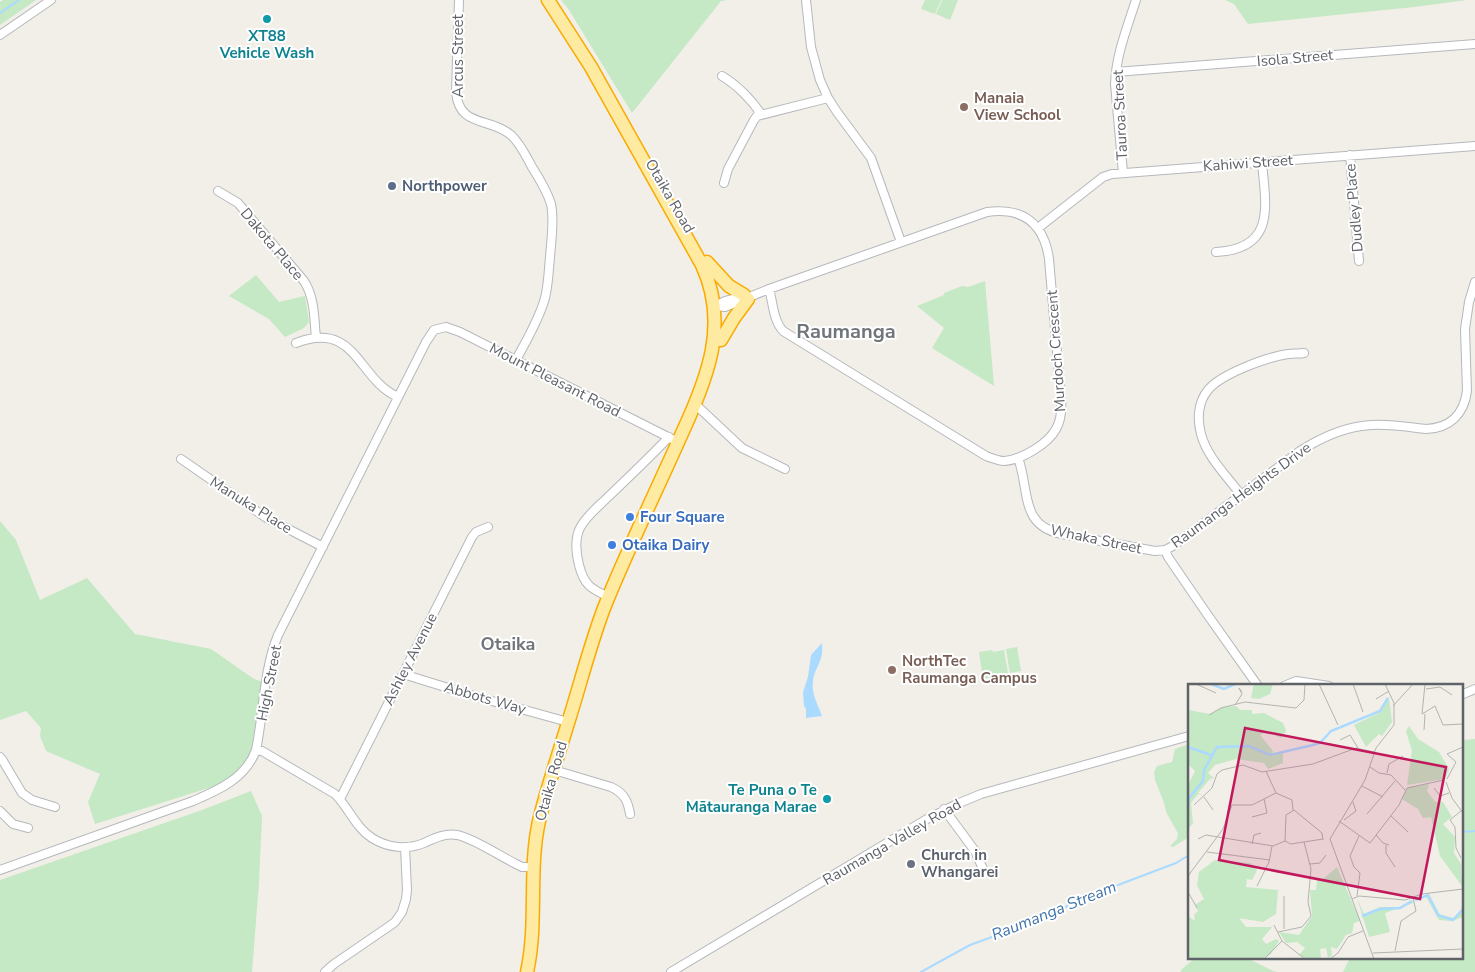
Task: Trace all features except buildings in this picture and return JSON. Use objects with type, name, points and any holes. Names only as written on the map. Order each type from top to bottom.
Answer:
[{"type":"highway","name":"Otaika Road","points":[[548,0],[591,67],[702,265],[719,305],[714,346],[695,404]]},
{"type":"highway","name":"Otaika Road","points":[[527,972],[532,938],[533,868],[536,839],[568,722],[599,622],[674,440],[695,404],[707,388],[714,371],[722,340],[723,323],[716,284],[707,262],[596,66],[554,0]]},
{"type":"highway","points":[[707,262],[729,286],[750,296],[734,318],[722,340]]},
{"type":"street","points":[[0,35],[51,0]]},
{"type":"street","name":"Arcus Street","points":[[459,0],[456,92],[458,106],[467,116],[500,128],[513,136],[540,181],[552,208],[545,297],[538,316],[516,360]]},
{"type":"street","points":[[806,0],[812,48],[820,80],[828,98],[871,158],[901,242]]},
{"type":"street","name":"Tauroa Street","points":[[1123,173],[1115,84],[1118,57],[1136,0]]},
{"type":"street","name":"Isola Street","points":[[1116,72],[1475,44]]},
{"type":"street","points":[[722,76],[731,81],[756,105],[761,114]]},
{"type":"street","points":[[724,183],[728,170],[754,120],[761,114],[828,98]]},
{"type":"street","name":"Kahiwi Street","points":[[1038,228],[1103,177],[1123,173],[1475,146]]},
{"type":"street","name":"Dudley Place","points":[[1350,155],[1359,261]]},
{"type":"street","points":[[1216,252],[1238,248],[1250,241],[1260,230],[1266,210],[1262,162]]},
{"type":"street","name":"Dakota Place","points":[[218,191],[238,203],[309,288],[316,338]]},
{"type":"street","points":[[719,305],[750,296],[992,211],[1004,210],[1022,215],[1038,228]]},
{"type":"street","name":"Murdoch Crescent","points":[[769,289],[779,326],[783,331],[986,456],[1005,461],[1018,458],[1051,437],[1058,425],[1062,411],[1049,259],[1045,240],[1038,228]]},
{"type":"street","name":"Raumanga Heights Drive","points":[[1257,684],[1201,606],[1168,557],[1166,550],[1300,450],[1322,438],[1352,427],[1374,424],[1434,428],[1450,422],[1461,411],[1466,399],[1465,329],[1469,302],[1475,282]]},
{"type":"street","name":"Mount Pleasant Road","points":[[431,332],[442,327],[451,329],[674,440]]},
{"type":"street","name":"High Street","points":[[0,870],[210,794],[238,776],[250,764],[256,750],[267,674],[274,645],[431,332]]},
{"type":"street","points":[[296,344],[316,338],[335,341],[346,346],[381,385],[398,397]]},
{"type":"street","points":[[1241,494],[1204,444],[1199,414],[1203,398],[1207,391],[1218,381],[1241,369],[1288,354],[1304,354]]},
{"type":"street","points":[[695,404],[742,448],[785,469]]},
{"type":"street","name":"Otaika Road","points":[[609,597],[588,586],[582,577],[576,552],[577,536],[580,528],[591,513],[674,440]]},
{"type":"street","name":"Whaka Street","points":[[1018,458],[1030,511],[1038,524],[1043,528],[1051,532],[1155,551],[1166,550]]},
{"type":"street","name":"Manuka Place","points":[[181,460],[265,517],[323,547]]},
{"type":"street","name":"Ashley Avenue","points":[[340,799],[472,537],[476,532],[488,527]]},
{"type":"street","name":"Abbots Way","points":[[403,674],[568,722]]},
{"type":"street","points":[[1289,684],[1296,681],[1316,684]]},
{"type":"street","points":[[1462,695],[1475,689]]},
{"type":"street","name":"Raumanga Valley Road","points":[[671,972],[944,809],[981,794],[1188,736]]},
{"type":"street","points":[[256,750],[262,751],[324,787],[340,799],[359,827],[368,835],[384,844],[405,847],[446,835],[460,835],[522,867],[533,868]]},
{"type":"street","points":[[0,758],[22,794],[32,800],[55,807]]},
{"type":"street","points":[[554,770],[611,786],[618,790],[623,794],[628,803],[630,814]]},
{"type":"street","points":[[944,809],[975,851],[983,869]]},
{"type":"street","points":[[0,811],[13,824],[28,828]]},
{"type":"street","points":[[325,972],[395,922],[402,912],[407,890],[405,847]]},
{"type":"green space","points":[[3,0],[36,0],[0,25],[0,2]]},
{"type":"green space","points":[[561,0],[727,0],[721,1],[632,113]]},
{"type":"green space","points":[[925,0],[941,0],[935,14],[921,9]]},
{"type":"green space","points":[[942,0],[958,0],[950,20],[936,14]]},
{"type":"green space","points":[[1225,0],[1467,0],[1248,24],[1234,4]]},
{"type":"green space","points":[[256,275],[279,302],[305,296],[309,322],[304,328],[285,337],[269,319],[229,296]]},
{"type":"green space","points":[[985,281],[994,386],[932,348],[944,328],[917,306],[962,286],[968,287]]},
{"type":"green space","points":[[0,521],[16,540],[40,600],[87,578],[135,634],[211,649],[254,679],[263,682],[251,751],[237,774],[218,785],[95,824],[88,802],[100,774],[46,751],[40,736],[41,728],[26,711],[0,720]]},
{"type":"green space","points":[[1017,647],[1021,671],[1010,673],[1006,649]]},
{"type":"green space","points":[[992,650],[993,652],[1004,650],[1008,673],[997,675],[995,662],[997,676],[983,679],[979,652]]},
{"type":"green space","points":[[1475,739],[1475,972],[1343,972],[1349,960],[1462,960],[1462,740]]},
{"type":"green space","points":[[1188,744],[1188,838],[1173,847],[1170,846],[1177,839],[1178,833],[1167,814],[1154,772],[1157,766],[1172,762],[1175,749]]},
{"type":"green space","points":[[251,791],[262,816],[252,972],[0,972],[0,880],[202,810]]},
{"type":"green space","points":[[1193,960],[1251,960],[1278,972],[1181,972]]},
{"type":"water","points":[[822,643],[822,655],[814,676],[813,690],[822,716],[806,718],[803,692],[808,677],[811,655]]},
{"type":"waterway","points":[[0,13],[19,0]]},
{"type":"waterway","name":"Raumanga Stream","points":[[1462,832],[1475,831]]},
{"type":"waterway","name":"Raumanga Stream","points":[[921,972],[970,945],[1022,926],[1097,893],[1176,863],[1188,856]]},
{"type":"place","name":"XT88 Vehicle Wash","points":[[267,19]]},
{"type":"place","name":"Manaia View School","points":[[964,107]]},
{"type":"place","name":"Northpower","points":[[392,186]]},
{"type":"place","name":"Four Square","points":[[630,517]]},
{"type":"place","name":"Otaika Dairy","points":[[612,545]]},
{"type":"place","name":"NorthTec Raumanga Campus","points":[[892,670]]},
{"type":"place","name":"Te Puna o Te Mātauranga Marae","points":[[827,799]]},
{"type":"place","name":"Church in Whangarei","points":[[911,864]]},
{"type":"district","name":"Raumanga","points":[[846,331]]},
{"type":"district","name":"Otaika","points":[[508,644]]}]
